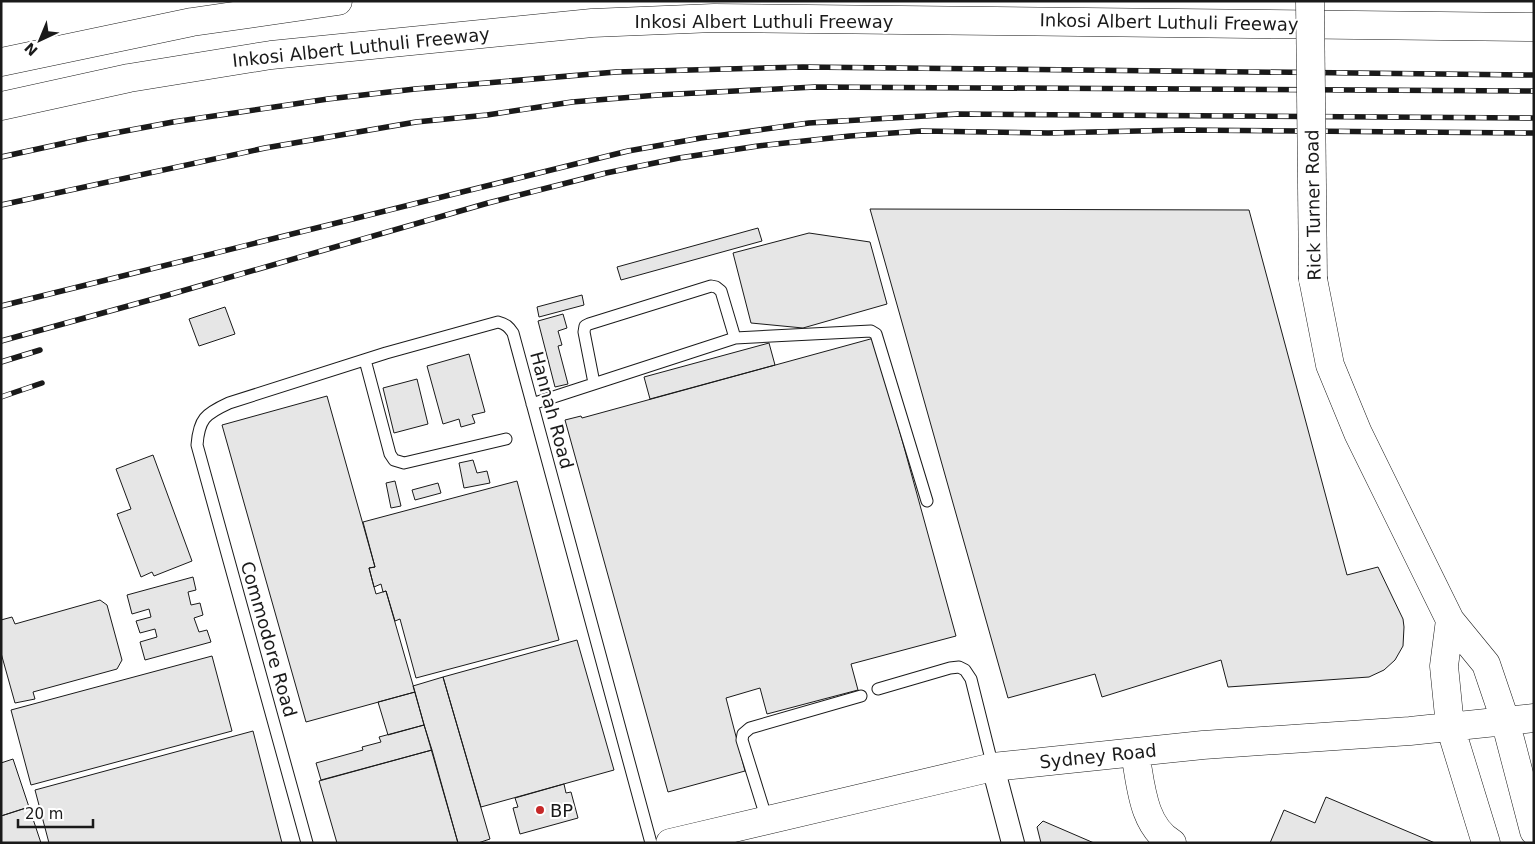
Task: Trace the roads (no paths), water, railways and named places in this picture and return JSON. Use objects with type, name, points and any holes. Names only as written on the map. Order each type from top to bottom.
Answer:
[{"type":"main road","points":[[1,62],[192,22],[338,1]]},
{"type":"main road","name":"Rick Turner Road","points":[[1310,1],[1313,279],[1330,365],[1358,433],[1450,620],[1486,664],[1505,720],[1534,830]]},
{"type":"main road","name":"Inkosi Albert Luthuli Freeway","points":[[1,106],[129,78],[270,54],[592,23],[724,18],[1534,27]]},
{"type":"main road","points":[[1450,620],[1444,666],[1450,726],[1486,843]]},
{"type":"main road","name":"Sydney Road","points":[[670,843],[993,767],[1203,745],[1410,731],[1534,718]]},
{"type":"main road","points":[[1134,753],[1146,810],[1155,828],[1172,843]]},
{"type":"street","points":[[993,767],[1013,843]]},
{"type":"lane","points":[[594,383],[584,332],[585,326],[588,324],[701,289],[716,287],[723,295],[735,338]]},
{"type":"lane","name":"Hannah Road","points":[[197,446],[198,428],[201,422],[217,408],[229,403],[365,360],[498,322],[510,328],[513,333],[651,843]]},
{"type":"lane","points":[[532,404],[735,338],[871,331],[876,334],[880,342],[926,500]]},
{"type":"lane","points":[[365,360],[390,454],[398,462],[404,463],[506,439]]},
{"type":"lane","name":"Commodore Road","points":[[197,446],[307,843]]},
{"type":"lane","points":[[878,689],[950,668],[959,667],[965,670],[971,679],[993,767]]},
{"type":"lane","points":[[767,820],[742,740],[745,731],[861,696]]},
{"type":"railway","points":[[1,157],[173,122],[328,99],[415,89],[616,72],[803,67],[1534,75]]},
{"type":"railway","points":[[1,205],[265,148],[416,122],[487,115],[572,102],[658,95],[815,87],[1534,91]]},
{"type":"railway","points":[[1,306],[628,151],[701,138],[809,123],[958,114],[1534,118]]},
{"type":"railway","points":[[1,341],[488,203],[606,173],[679,158],[758,146],[850,136],[921,131],[1048,133],[1183,130],[1534,133]]},
{"type":"railway","points":[[1,362],[40,350]]},
{"type":"railway","points":[[1,397],[42,383]]},
{"type":"place","name":"BP","points":[[540,810]]}]
